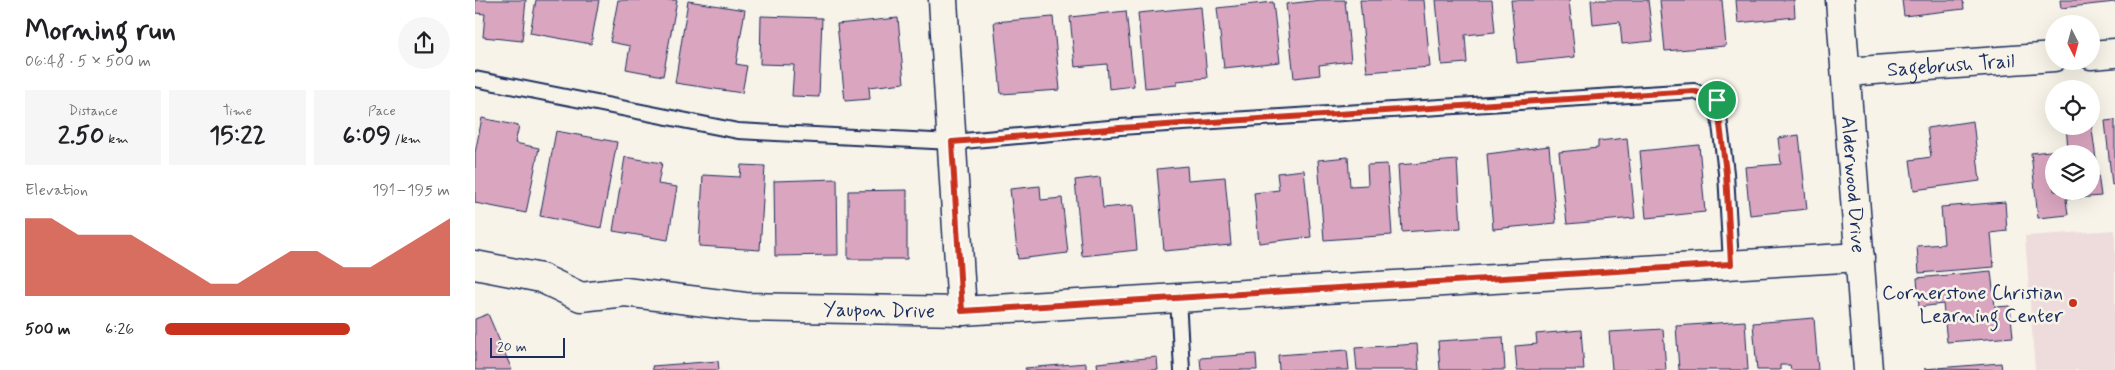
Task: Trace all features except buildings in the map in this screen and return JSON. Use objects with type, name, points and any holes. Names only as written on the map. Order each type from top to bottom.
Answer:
[{"type":"street","points":[[943,0],[962,311]]},
{"type":"street","name":"Alderwood Drive","points":[[1840,0],[1847,72],[1867,370]]},
{"type":"street","points":[[2100,54],[2115,53]]},
{"type":"street","name":"Sagebrush Trail","points":[[1847,72],[2045,59]]},
{"type":"street","name":"Yaupon Drive","points":[[475,265],[541,278],[581,297],[625,292],[745,307],[962,311],[1860,256]]},
{"type":"lane","points":[[475,79],[738,131],[952,142],[1120,128],[1694,91],[1717,100],[1726,173],[1731,264]]},
{"type":"lane","points":[[1178,298],[1182,370]]},
{"type":"shaded area","name":"Cornerstone Christian Learning Center","points":[[2115,230],[2115,370],[2035,370],[2025,236]]},
{"type":"place","name":"Cornerstone Christian Learning Center","points":[[2073,303]]},
{"type":"route","points":[[1694,91],[1717,100],[1726,173],[1731,264],[962,311],[952,142],[1320,114],[1694,91]]}]
